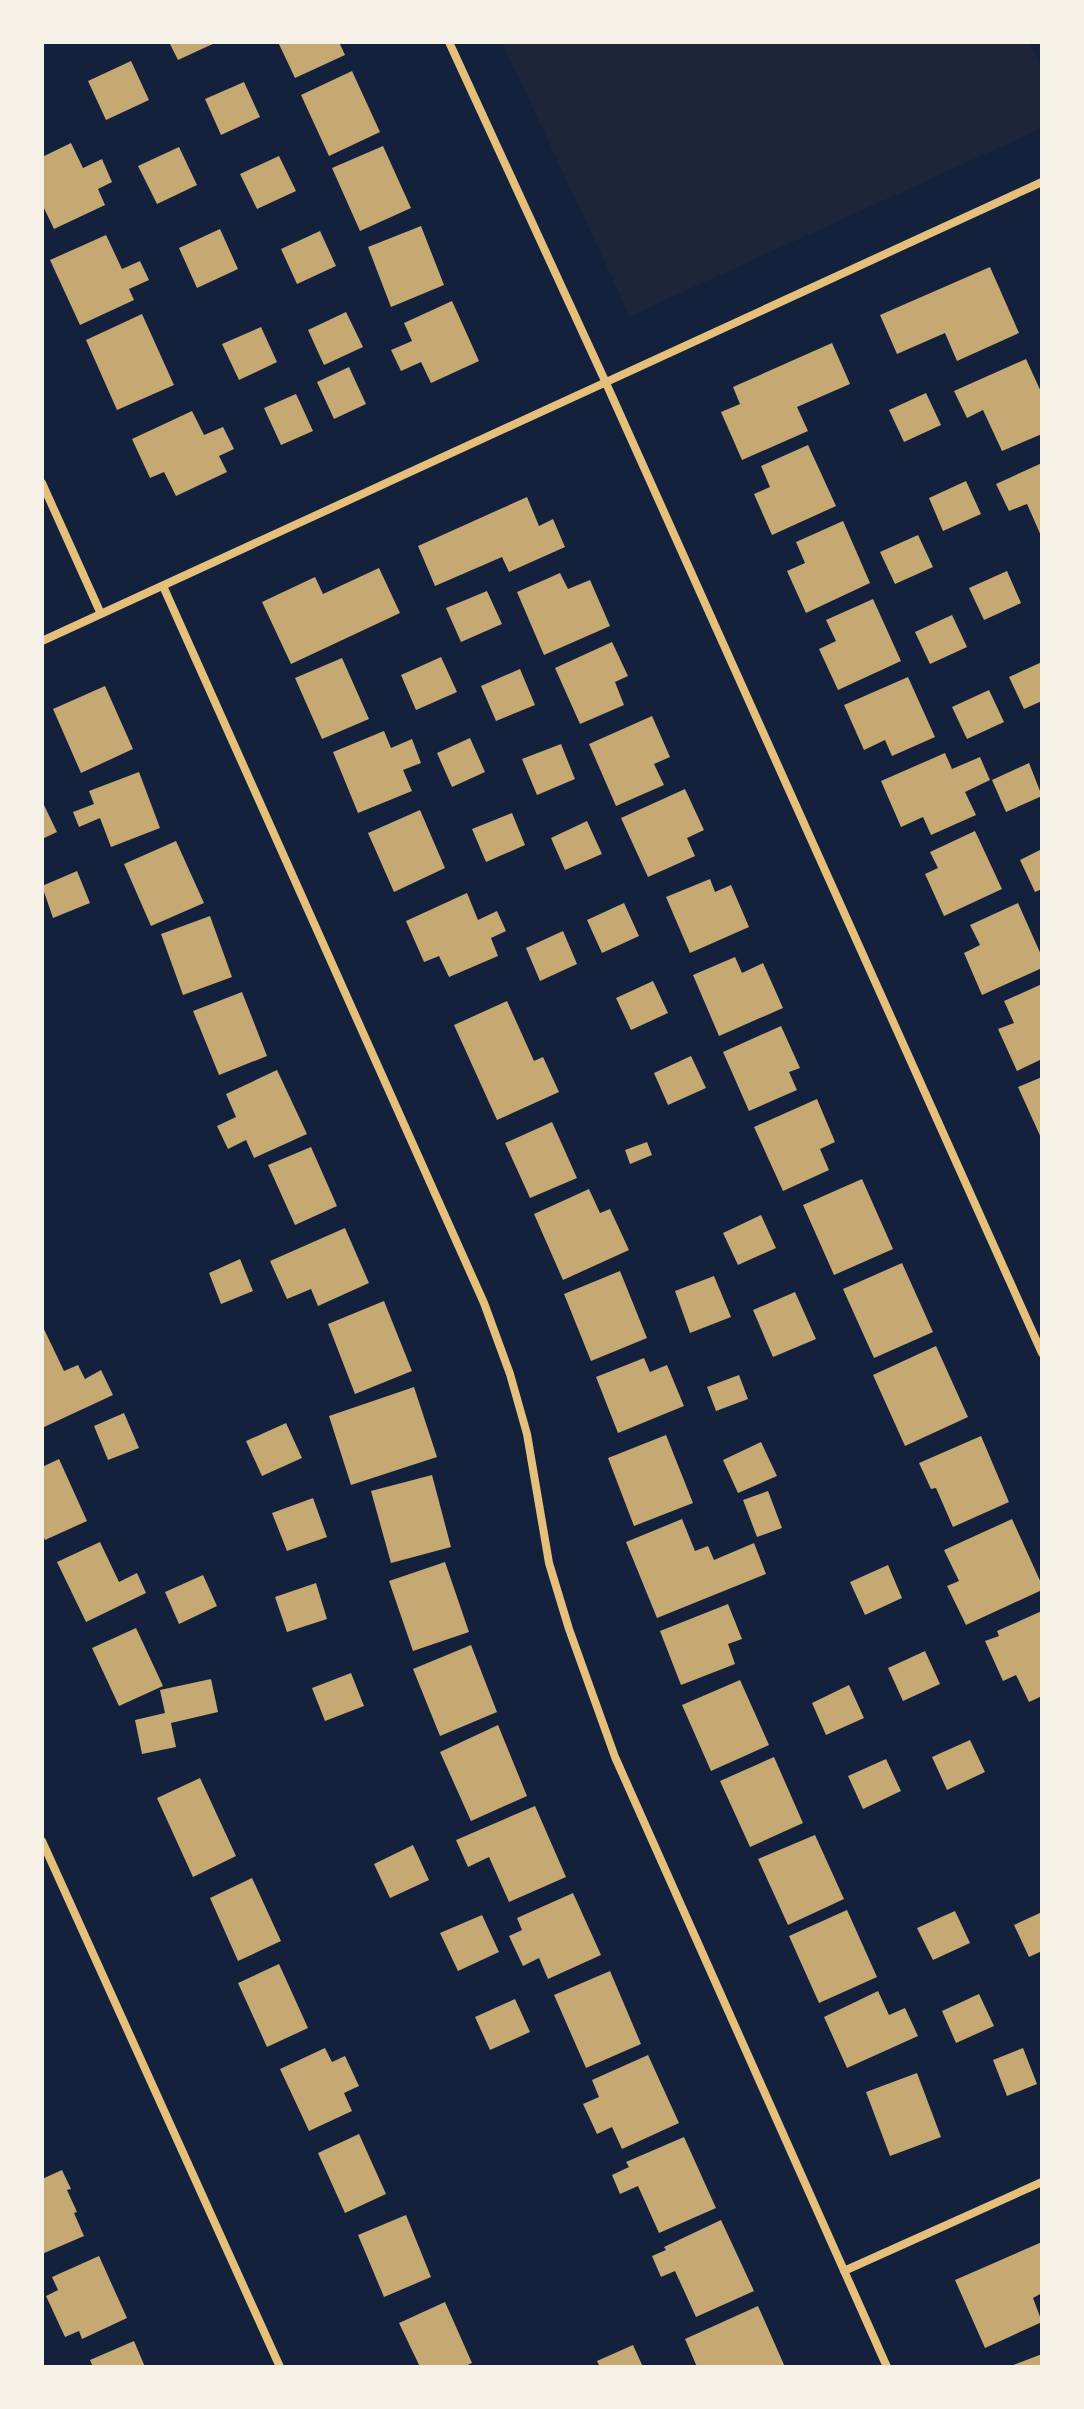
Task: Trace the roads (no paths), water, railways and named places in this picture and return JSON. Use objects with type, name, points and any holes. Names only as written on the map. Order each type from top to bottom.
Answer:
[{"type":"street","points":[[449,42],[606,383],[1042,1353]]},
{"type":"street","points":[[42,641],[1042,182]]},
{"type":"street","points":[[42,483],[101,614]]},
{"type":"street","points":[[163,586],[484,1303],[510,1374],[527,1434],[549,1563],[615,1757],[887,2367]]},
{"type":"street","points":[[42,1841],[280,2367]]},
{"type":"street","points":[[844,2271],[1042,2182]]}]
